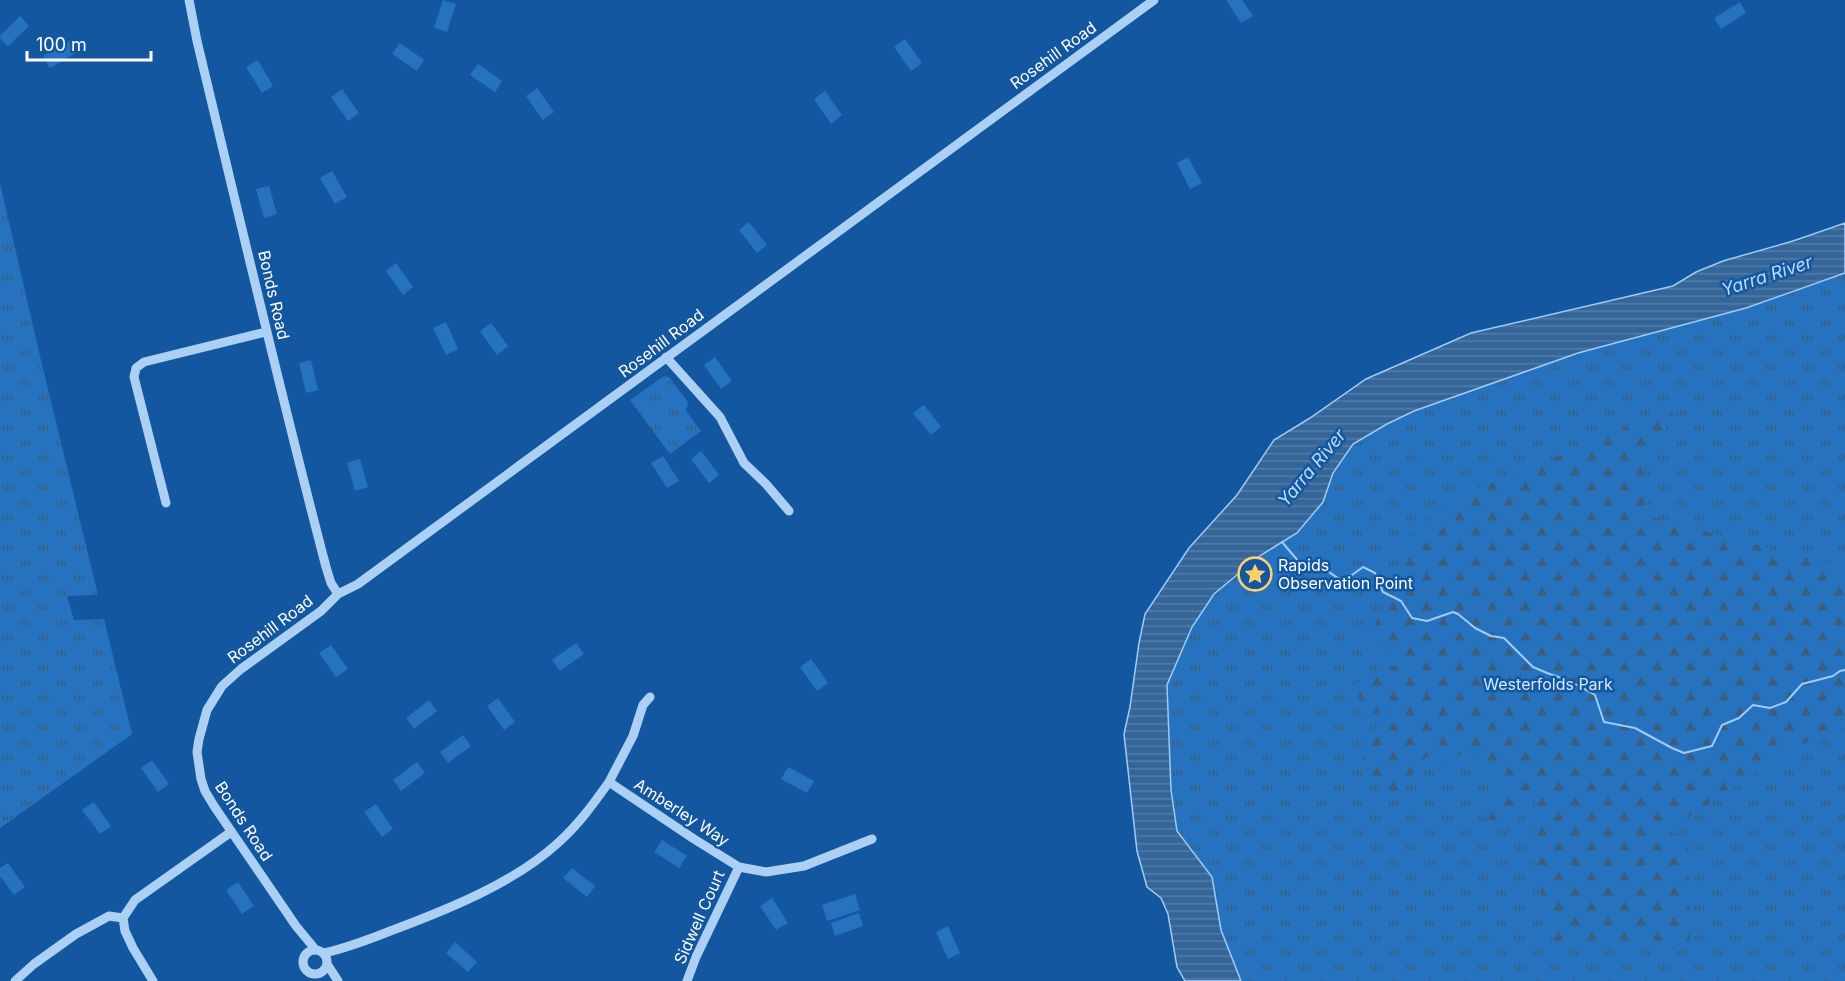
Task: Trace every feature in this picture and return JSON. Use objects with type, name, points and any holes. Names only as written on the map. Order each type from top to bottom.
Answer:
[{"type":"street","name":"Bonds Road","points":[[189,0],[284,408],[326,567],[331,583],[338,594]]},
{"type":"street","name":"Rosehill Road","points":[[203,723],[214,697],[230,678],[321,611],[338,594],[358,584],[1154,0]]},
{"type":"street","points":[[166,503],[134,377],[136,368],[140,363],[266,332]]},
{"type":"street","points":[[666,357],[720,417],[744,463],[789,511]]},
{"type":"street","points":[[609,782],[633,736],[643,705],[650,697]]},
{"type":"street","name":"Bonds Road","points":[[203,723],[197,752],[205,791],[296,926],[338,981]]},
{"type":"street","name":"Amberley Way","points":[[313,975],[320,956],[429,916],[515,875],[559,843],[586,813],[609,782],[739,867],[766,872],[804,866],[872,839]]},
{"type":"street","points":[[153,981],[133,948],[125,931],[123,918],[135,900],[231,832]]},
{"type":"street","name":"Sidwell Court","points":[[687,981],[739,867]]},
{"type":"street","points":[[15,981],[34,964],[76,934],[110,916],[123,918]]},
{"type":"street","points":[[320,956],[302,960],[302,964],[313,975],[333,981]]},
{"type":"street","points":[[303,981],[313,975]]},
{"type":"green space","points":[[443,0],[456,4],[447,32],[434,28]]},
{"type":"green space","points":[[1226,0],[1242,0],[1253,16],[1241,23]]},
{"type":"green space","points":[[1740,2],[1746,13],[1721,29],[1714,18]]},
{"type":"green space","points":[[20,16],[29,26],[8,46],[0,36]]},
{"type":"green space","points":[[905,39],[922,63],[911,71],[894,47]]},
{"type":"green space","points":[[69,41],[76,53],[50,68],[43,56]]},
{"type":"green space","points":[[400,43],[424,60],[417,71],[392,54]]},
{"type":"green space","points":[[258,60],[273,86],[262,93],[246,67]]},
{"type":"green space","points":[[478,64],[502,81],[495,92],[470,75]]},
{"type":"green space","points":[[537,88],[554,112],[543,120],[526,96]]},
{"type":"green space","points":[[342,89],[359,113],[348,121],[331,97]]},
{"type":"green space","points":[[825,91],[842,115],[831,124],[814,99]]},
{"type":"green space","points":[[1188,157],[1202,183],[1190,189],[1177,163]]},
{"type":"green space","points":[[332,171],[347,197],[335,204],[320,178]]},
{"type":"green space","points":[[0,183],[98,595],[67,596],[74,620],[104,619],[132,734],[0,828]]},
{"type":"green space","points":[[269,186],[277,214],[264,218],[256,189]]},
{"type":"green space","points":[[749,222],[767,245],[757,253],[739,230]]},
{"type":"green space","points":[[396,263],[413,287],[403,295],[386,271]]},
{"type":"green space","name":"Westerfolds Park","points":[[1845,265],[1845,981],[1229,981],[1171,845],[1155,693],[1194,606],[1380,415]]},
{"type":"green space","points":[[446,322],[458,349],[446,355],[433,328]]},
{"type":"green space","points":[[491,323],[508,346],[497,355],[480,331]]},
{"type":"green space","points":[[715,357],[732,381],[721,389],[704,365]]},
{"type":"green space","points":[[311,360],[318,390],[306,393],[299,363]]},
{"type":"green space","points":[[664,376],[669,377],[688,402],[686,411],[701,431],[670,454],[630,400]]},
{"type":"green space","points":[[924,405],[941,427],[931,435],[913,413]]},
{"type":"green space","points":[[1662,408],[1674,414],[1641,461],[1650,517],[1845,568],[1845,728],[1798,746],[1668,831],[1688,842],[1690,949],[1554,948],[1533,855],[1535,798],[1508,831],[1486,817],[1507,783],[1469,749],[1451,761],[1426,756],[1398,795],[1368,783],[1361,734],[1390,724],[1390,710],[1361,717],[1357,684],[1376,669],[1410,664],[1367,643],[1378,617],[1402,580],[1404,542],[1442,507],[1474,490],[1609,436]]},
{"type":"green space","points":[[701,451],[719,475],[709,483],[691,459]]},
{"type":"green space","points":[[663,456],[679,481],[667,488],[651,463]]},
{"type":"green space","points":[[360,459],[368,487],[355,491],[347,463]]},
{"type":"green space","points":[[576,643],[584,654],[560,671],[552,660]]},
{"type":"green space","points":[[331,645],[348,669],[336,677],[319,653]]},
{"type":"green space","points":[[811,659],[828,683],[817,691],[800,667]]},
{"type":"green space","points":[[498,698],[515,722],[504,730],[487,706]]},
{"type":"green space","points":[[429,700],[437,711],[414,729],[406,718]]},
{"type":"green space","points":[[463,735],[471,746],[448,763],[440,752]]},
{"type":"green space","points":[[152,760],[169,784],[158,792],[141,768]]},
{"type":"green space","points":[[417,762],[425,773],[401,791],[393,780]]},
{"type":"green space","points":[[788,767],[814,781],[807,793],[781,779]]},
{"type":"green space","points":[[94,802],[111,826],[100,834],[82,810]]},
{"type":"green space","points":[[376,804],[393,829],[382,837],[364,812]]},
{"type":"green space","points":[[662,840],[687,856],[679,868],[654,852]]},
{"type":"green space","points":[[8,863],[25,887],[14,895],[0,876],[0,868]]},
{"type":"green space","points":[[572,868],[595,886],[587,897],[563,878]]},
{"type":"green space","points":[[238,882],[254,906],[242,914],[226,890]]},
{"type":"green space","points":[[855,894],[860,910],[827,921],[822,905]]},
{"type":"green space","points":[[772,898],[788,923],[776,930],[760,906]]},
{"type":"green space","points":[[859,913],[863,926],[835,936],[831,923]]},
{"type":"green space","points":[[948,926],[960,953],[948,959],[936,932]]},
{"type":"green space","points":[[455,942],[477,962],[468,972],[446,953]]},
{"type":"water","name":"Yarra River","points":[[1845,223],[1845,273],[1746,308],[1578,353],[1414,411],[1387,424],[1353,444],[1333,473],[1323,502],[1297,533],[1261,555],[1214,594],[1192,627],[1167,685],[1171,790],[1177,831],[1212,877],[1221,930],[1241,981],[1185,981],[1177,967],[1168,914],[1161,898],[1147,887],[1137,851],[1124,734],[1145,614],[1189,548],[1237,495],[1274,440],[1366,379],[1471,333],[1673,286],[1696,272],[1723,261]]},
{"type":"waterway","points":[[1282,542],[1299,562],[1320,567],[1340,579],[1352,575],[1363,567],[1375,573],[1383,592],[1401,601],[1412,618],[1427,621],[1453,612],[1475,628],[1491,636],[1504,638],[1533,667],[1570,681],[1595,695],[1604,722],[1635,728],[1684,753],[1712,746],[1722,725],[1739,718],[1753,705],[1770,708],[1786,702],[1802,684],[1833,676],[1845,670]]},
{"type":"place","name":"Rapids Observation Point","points":[[1255,574]]}]
